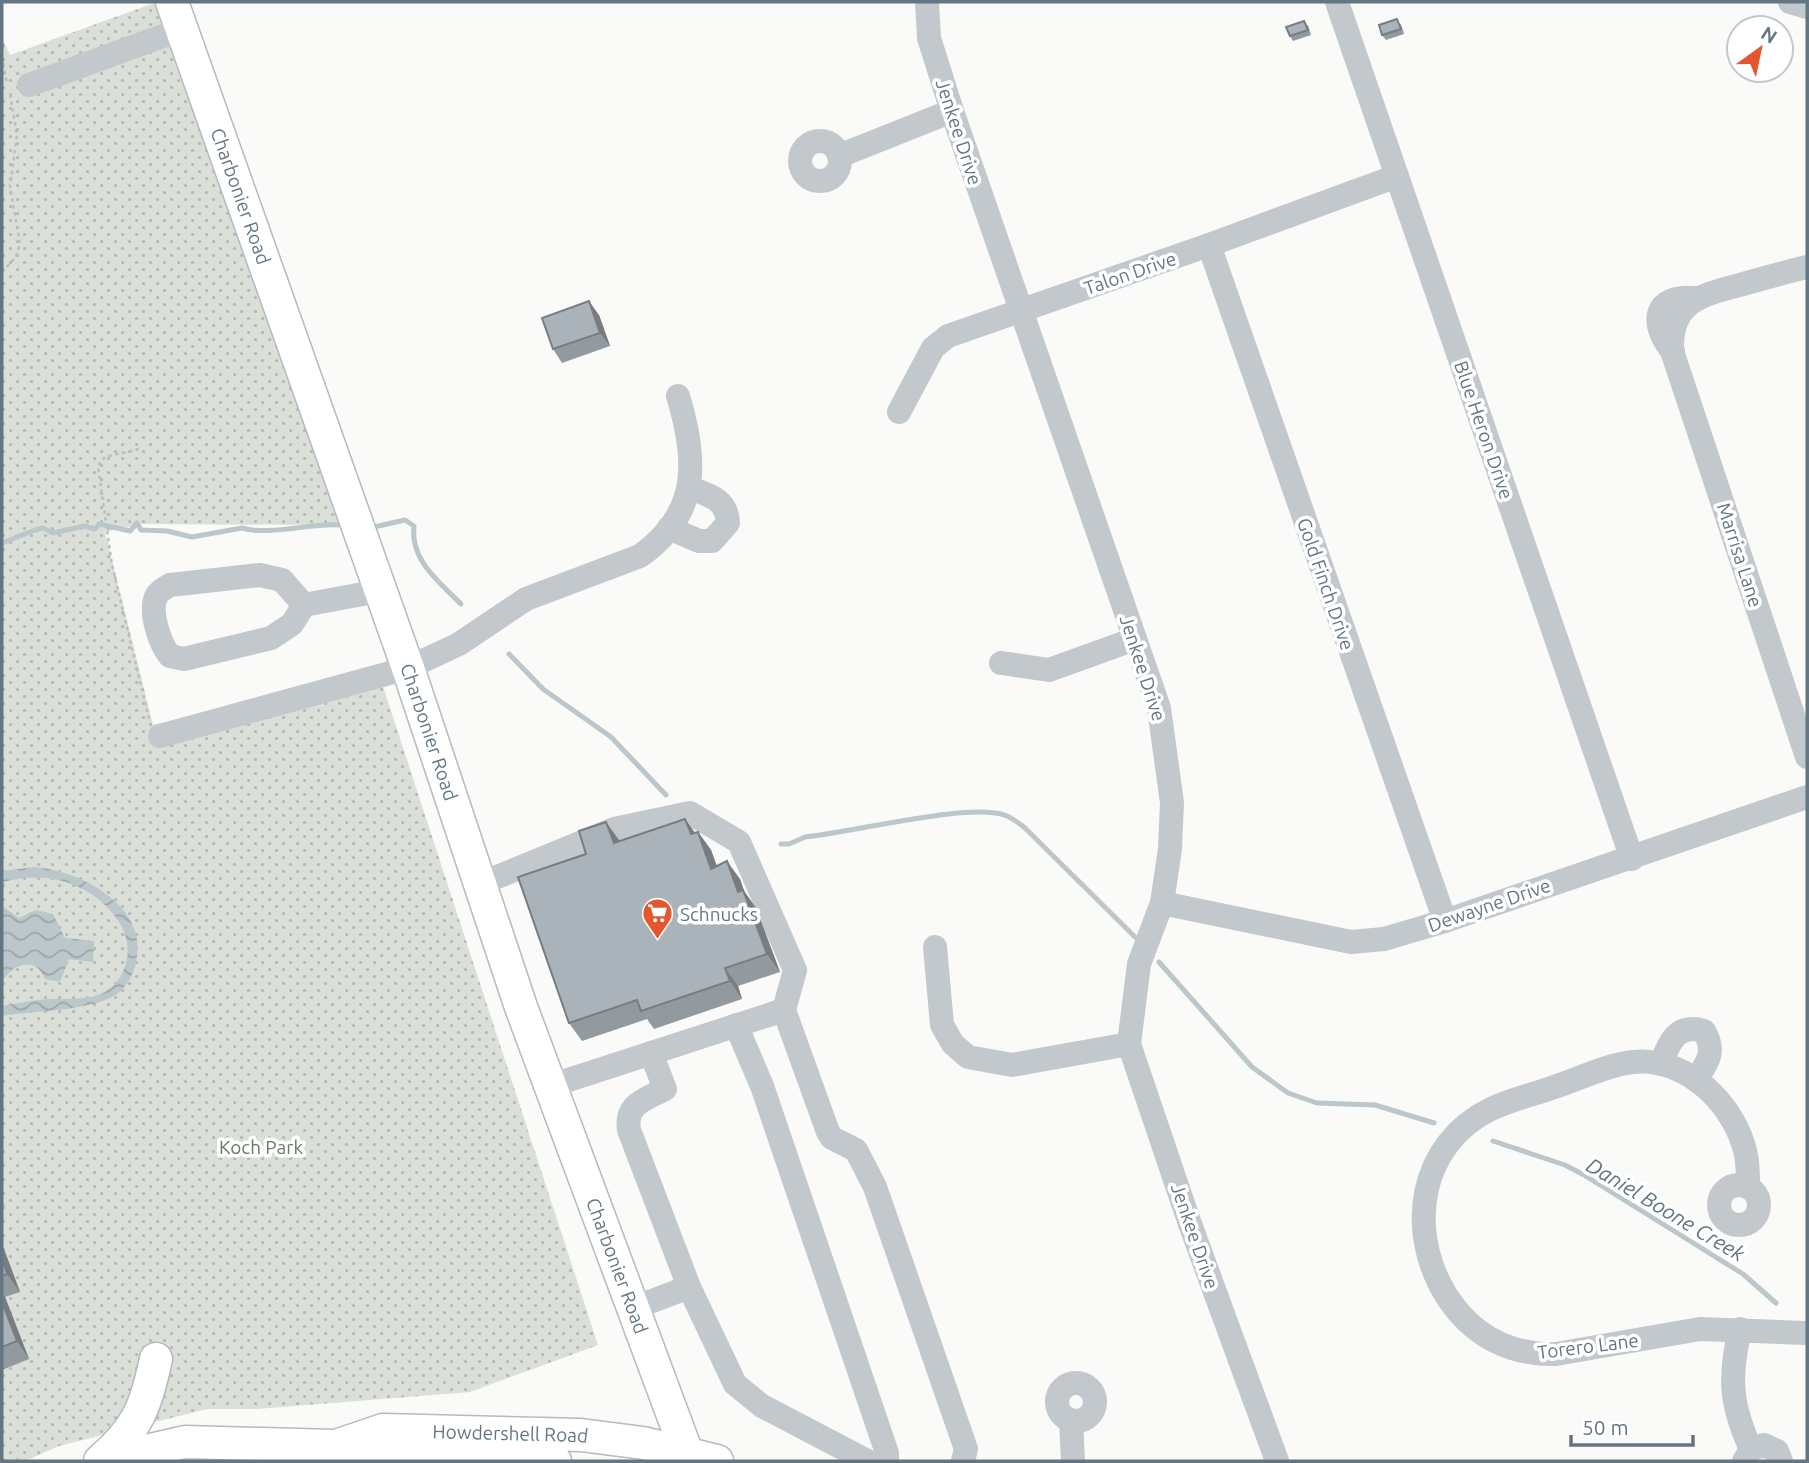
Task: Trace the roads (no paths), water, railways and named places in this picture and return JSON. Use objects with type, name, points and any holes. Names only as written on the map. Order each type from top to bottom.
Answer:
[{"type":"main road","name":"Charbonier Road","points":[[177,15],[408,668],[550,1086],[688,1457]]},
{"type":"main road","points":[[101,1461],[119,1445],[138,1420],[147,1401],[156,1359]]},
{"type":"main road","name":"Howdershell Road","points":[[346,1453],[383,1430],[397,1430],[581,1434],[717,1461]]},
{"type":"main road","name":"Howdershell Road","points":[[101,1461],[186,1451],[346,1453],[499,1461],[555,1461]]},
{"type":"street","name":"Jenkee Drive","points":[[927,2],[929,38],[952,111],[1019,311],[1159,708],[1169,760],[1172,803],[1170,849],[1162,903],[1139,964],[1129,1044],[1190,1224],[1277,1461]]},
{"type":"street","name":"Blue Heron Drive","points":[[1337,2],[1632,859]]},
{"type":"street","points":[[1790,2],[1807,6]]},
{"type":"street","points":[[29,85],[177,15]]},
{"type":"street","points":[[839,156],[952,111]]},
{"type":"street","name":"Talon Drive","points":[[899,412],[933,348],[948,336],[1397,176]]},
{"type":"street","name":"Gold Finch Drive","points":[[1209,245],[1445,921]]},
{"type":"street","name":"Marrisa Lane","points":[[1807,267],[1696,298],[1675,323],[1673,352],[1807,757]]},
{"type":"street","points":[[160,736],[408,668],[459,645],[526,599],[640,556],[654,546],[669,528],[689,488],[691,440],[678,396]]},
{"type":"street","points":[[669,528],[699,541],[712,541],[728,523],[728,512],[722,503],[689,488]]},
{"type":"street","points":[[304,605],[282,580],[260,575],[170,584],[158,592],[153,604],[163,648],[170,656],[184,659],[271,638],[292,624],[304,605],[379,591]]},
{"type":"street","points":[[1001,663],[1049,670],[1135,639]]},
{"type":"street","name":"Dewayne Drive","points":[[1162,903],[1352,942],[1384,939],[1632,859],[1807,797]]},
{"type":"street","points":[[480,884],[614,829],[690,813],[739,842],[795,970],[783,1010],[809,1072],[828,1132],[832,1138],[856,1150],[875,1187],[966,1449],[963,1461]]},
{"type":"street","points":[[935,947],[942,1025],[953,1044],[968,1058],[1012,1065],[1129,1044]]},
{"type":"street","points":[[550,1086],[783,1010]]},
{"type":"street","points":[[736,1025],[762,1086],[887,1454],[887,1461]]},
{"type":"street","points":[[1661,1064],[1670,1039],[1679,1032],[1692,1027],[1704,1031],[1711,1043],[1711,1055],[1696,1080],[1712,1093],[1740,1135],[1746,1156],[1748,1187]]},
{"type":"street","points":[[651,1054],[665,1090],[633,1105],[627,1115],[629,1130],[689,1287],[736,1384],[762,1406],[867,1461]]},
{"type":"street","name":"Torero Lane","points":[[1696,1080],[1661,1064],[1634,1062],[1492,1109],[1468,1124],[1443,1147],[1424,1199],[1422,1233],[1429,1259],[1458,1314],[1482,1334],[1505,1348],[1532,1355],[1556,1354],[1700,1329],[1807,1333]]},
{"type":"street","points":[[634,1308],[689,1287]]},
{"type":"street","points":[[1740,1329],[1733,1358],[1733,1403],[1747,1455],[1764,1445],[1771,1447],[1781,1461]]},
{"type":"street","points":[[1071,1420],[1073,1461]]},
{"type":"water","points":[[34,867],[71,875],[107,895],[122,908],[132,924],[137,942],[136,962],[124,988],[105,1000],[77,1007],[2,1016],[2,1006],[100,994],[117,982],[126,964],[128,950],[121,924],[113,913],[91,894],[79,887],[50,878],[2,882],[2,871]]},
{"type":"water","points":[[2,906],[19,918],[36,910],[53,914],[65,938],[94,941],[93,962],[69,959],[60,982],[45,979],[36,967],[23,965],[11,971],[2,983]]},
{"type":"waterway","name":"Daniel Boone Creek","points":[[374,527],[405,520],[414,526],[414,538],[421,560],[435,579],[461,604]]},
{"type":"waterway","name":"Daniel Boone Creek","points":[[2,543],[43,528],[53,533],[85,526],[95,529],[99,524],[130,531],[137,523],[141,530],[167,531],[192,537],[242,528],[264,531],[339,525]]},
{"type":"waterway","name":"Daniel Boone Creek","points":[[509,654],[543,689],[611,737],[666,795]]},
{"type":"waterway","name":"Daniel Boone Creek","points":[[781,844],[789,844],[805,837],[939,815],[990,812],[1007,816],[1025,828],[1135,937]]},
{"type":"waterway","name":"Daniel Boone Creek","points":[[1159,962],[1252,1067],[1288,1093],[1317,1103],[1375,1105],[1434,1123]]},
{"type":"waterway","name":"Daniel Boone Creek","points":[[1493,1141],[1565,1165],[1584,1175],[1743,1274],[1776,1303]]},
{"type":"place","name":"Schnucks","points":[[657,941]]},
{"type":"park label","name":"Koch Park","points":[[261,1147]]}]
